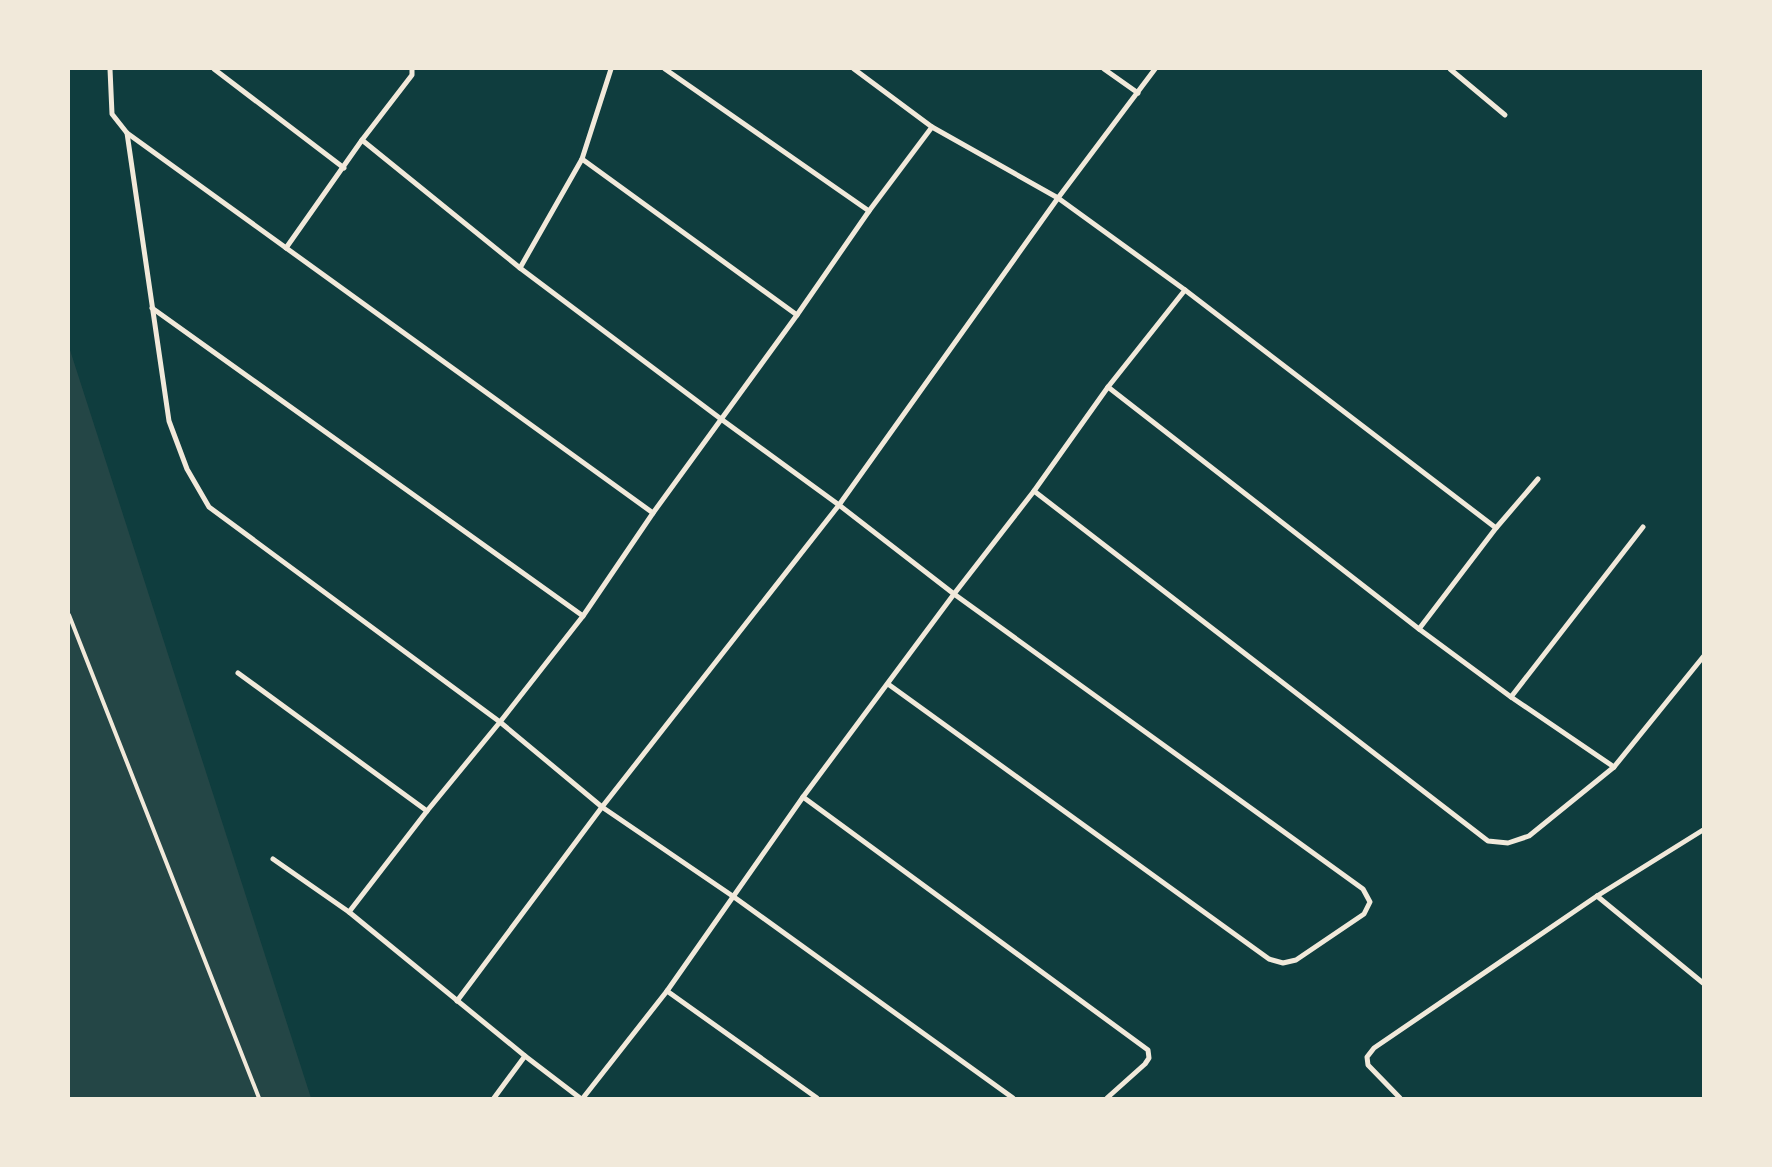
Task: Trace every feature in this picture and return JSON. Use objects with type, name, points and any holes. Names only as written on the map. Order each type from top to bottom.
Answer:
[{"type":"street","points":[[110,69],[112,114],[127,133],[653,513]]},
{"type":"street","points":[[214,69],[344,168]]},
{"type":"street","points":[[286,248],[362,140],[412,74],[412,69]]},
{"type":"street","points":[[520,268],[582,159],[611,69]]},
{"type":"street","points":[[665,69],[869,211]]},
{"type":"street","points":[[854,69],[932,127],[1058,198],[1185,290],[1496,528]]},
{"type":"street","points":[[1104,69],[1138,93]]},
{"type":"street","points":[[457,1001],[602,807],[839,505],[1058,198],[1155,69]]},
{"type":"street","points":[[1450,69],[1505,115]]},
{"type":"street","points":[[349,912],[427,811],[584,616],[653,513],[797,315],[869,211],[932,127]]},
{"type":"street","points":[[127,133],[168,421],[187,469],[210,507],[500,722],[602,807],[734,897],[1013,1098]]},
{"type":"street","points":[[362,140],[520,268],[839,505],[954,594],[1362,889],[1370,902],[1364,914],[1296,960],[1283,963],[1269,959],[888,684]]},
{"type":"street","points":[[582,159],[797,315]]},
{"type":"street","points":[[273,859],[349,912],[525,1056],[581,1098],[667,991],[803,797],[954,594],[1034,491],[1108,387],[1185,290]]},
{"type":"street","points":[[152,308],[584,616]]},
{"type":"street","points":[[1108,387],[1419,629],[1511,698],[1614,767]]},
{"type":"street","points":[[1419,629],[1496,528],[1538,479]]},
{"type":"street","points":[[1034,491],[1488,840],[1508,843],[1529,836],[1614,767],[1703,656]]},
{"type":"street","points":[[1511,698],[1643,528]]},
{"type":"street","points":[[238,673],[427,811]]},
{"type":"street","points":[[803,797],[1148,1050],[1148,1058],[1145,1064],[1107,1098]]},
{"type":"street","points":[[1400,1098],[1368,1065],[1367,1056],[1374,1048],[1597,896],[1703,830]]},
{"type":"street","points":[[1597,896],[1703,982]]},
{"type":"street","points":[[667,991],[817,1098]]},
{"type":"street","points":[[494,1098],[525,1056]]},
{"type":"lane","points":[[69,615],[259,1098]]},
{"type":"shaded area","points":[[69,347],[311,1098],[69,1098]]}]
